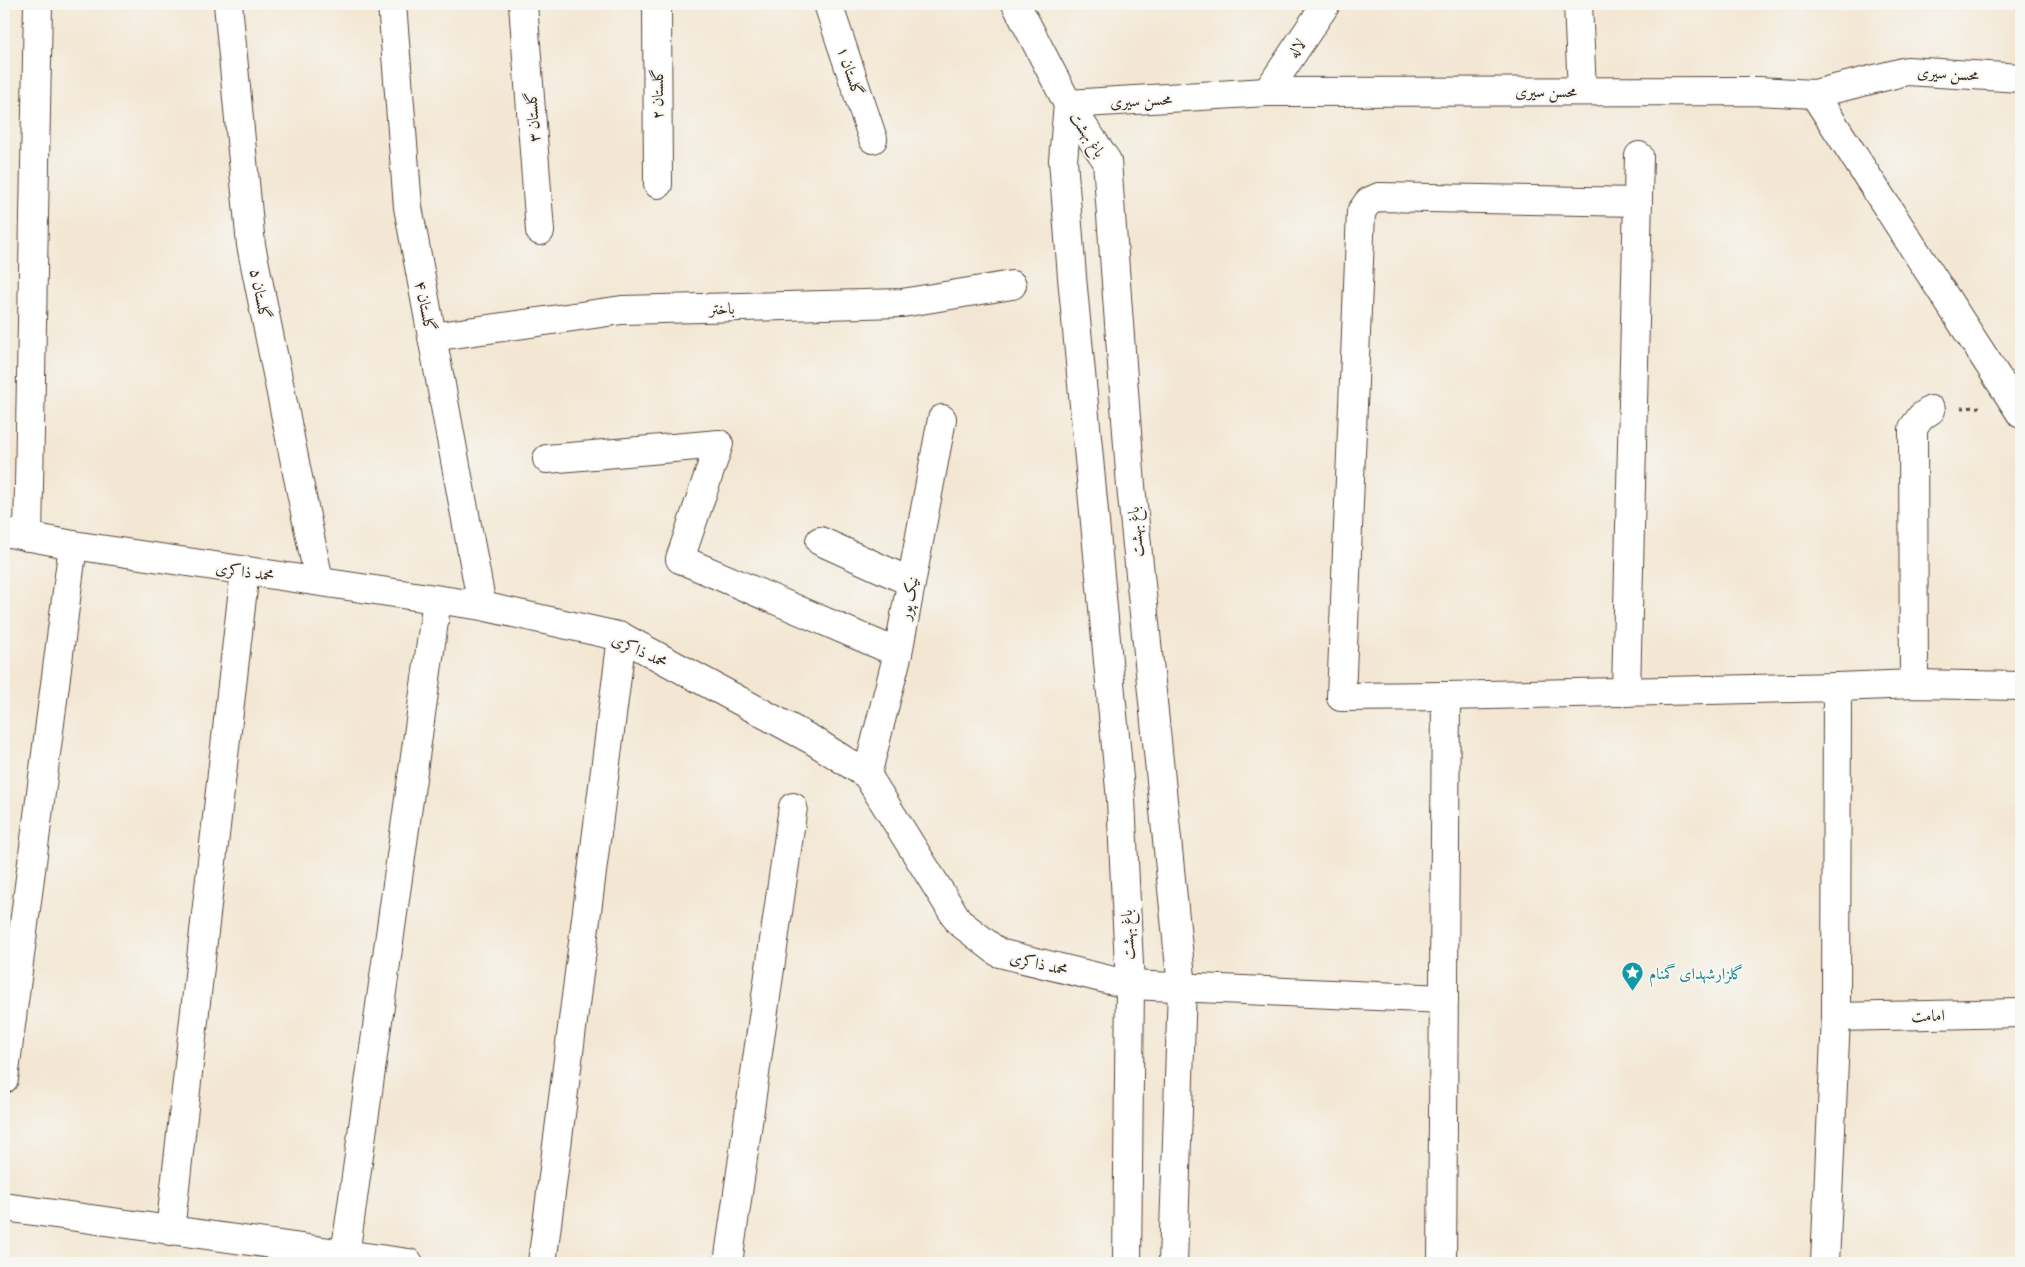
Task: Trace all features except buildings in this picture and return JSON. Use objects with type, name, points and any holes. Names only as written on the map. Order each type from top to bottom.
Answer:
[{"type":"street","points":[[16,535],[38,4]]},
{"type":"street","name":"گلستان ۵","points":[[228,4],[251,245],[319,581]]},
{"type":"street","name":"گلستان ۴","points":[[392,4],[408,207],[482,606]]},
{"type":"street","name":"گلستان ۳","points":[[523,4],[540,231]]},
{"type":"street","name":"گلستان ۲","points":[[657,4],[658,184]]},
{"type":"street","name":"گلستان ۱","points":[[828,4],[873,139]]},
{"type":"street","points":[[1016,4],[1068,104]]},
{"type":"street","name":"لاله","points":[[1267,92],[1326,4]]},
{"type":"street","points":[[1578,4],[1582,91]]},
{"type":"street","name":"محسن سیری","points":[[1068,104],[1267,92],[1758,91],[1814,94],[1907,71],[2021,78]]},
{"type":"street","points":[[1814,94],[2019,407]]},
{"type":"street","name":"باغ بهشت","points":[[1068,104],[1063,160],[1120,800],[1130,985],[1128,1263]]},
{"type":"street","name":"باغ بهشت","points":[[1068,104],[1107,161],[1131,486],[1182,987],[1173,1263]]},
{"type":"street","points":[[1626,692],[1640,156]]},
{"type":"street","points":[[1638,202],[1379,197],[1368,202],[1362,212],[1341,697],[1914,684],[2021,686]]},
{"type":"street","name":"باختر","points":[[432,338],[622,310],[902,303],[1012,285]]},
{"type":"street","points":[[1914,684],[1913,428],[1920,417],[1930,410]]},
{"type":"street","name":"نیک پور","points":[[867,775],[898,653],[942,419]]},
{"type":"street","points":[[547,459],[719,444],[680,559],[898,653]]},
{"type":"street","name":"محمد ذاکری","points":[[16,535],[482,606],[622,637],[814,741],[867,775],[959,922],[999,954],[1130,985],[1444,999]]},
{"type":"street","points":[[820,541],[911,582]]},
{"type":"street","points":[[4,1080],[10,982],[73,545]]},
{"type":"street","points":[[170,1231],[245,571]]},
{"type":"street","points":[[344,1255],[437,600]]},
{"type":"street","points":[[542,1263],[622,637]]},
{"type":"street","points":[[1825,1263],[1836,1017],[1837,687]]},
{"type":"street","points":[[1442,1263],[1446,696]]},
{"type":"street","points":[[728,1263],[792,807]]},
{"type":"street","name":"امامت","points":[[1836,1017],[2021,1013]]},
{"type":"street","points":[[4,1207],[409,1263]]},
{"type":"path","points":[[1930,410],[2019,407]]},
{"type":"place","name":"گلزارشهدای گمنام","points":[[1633,992]]}]
